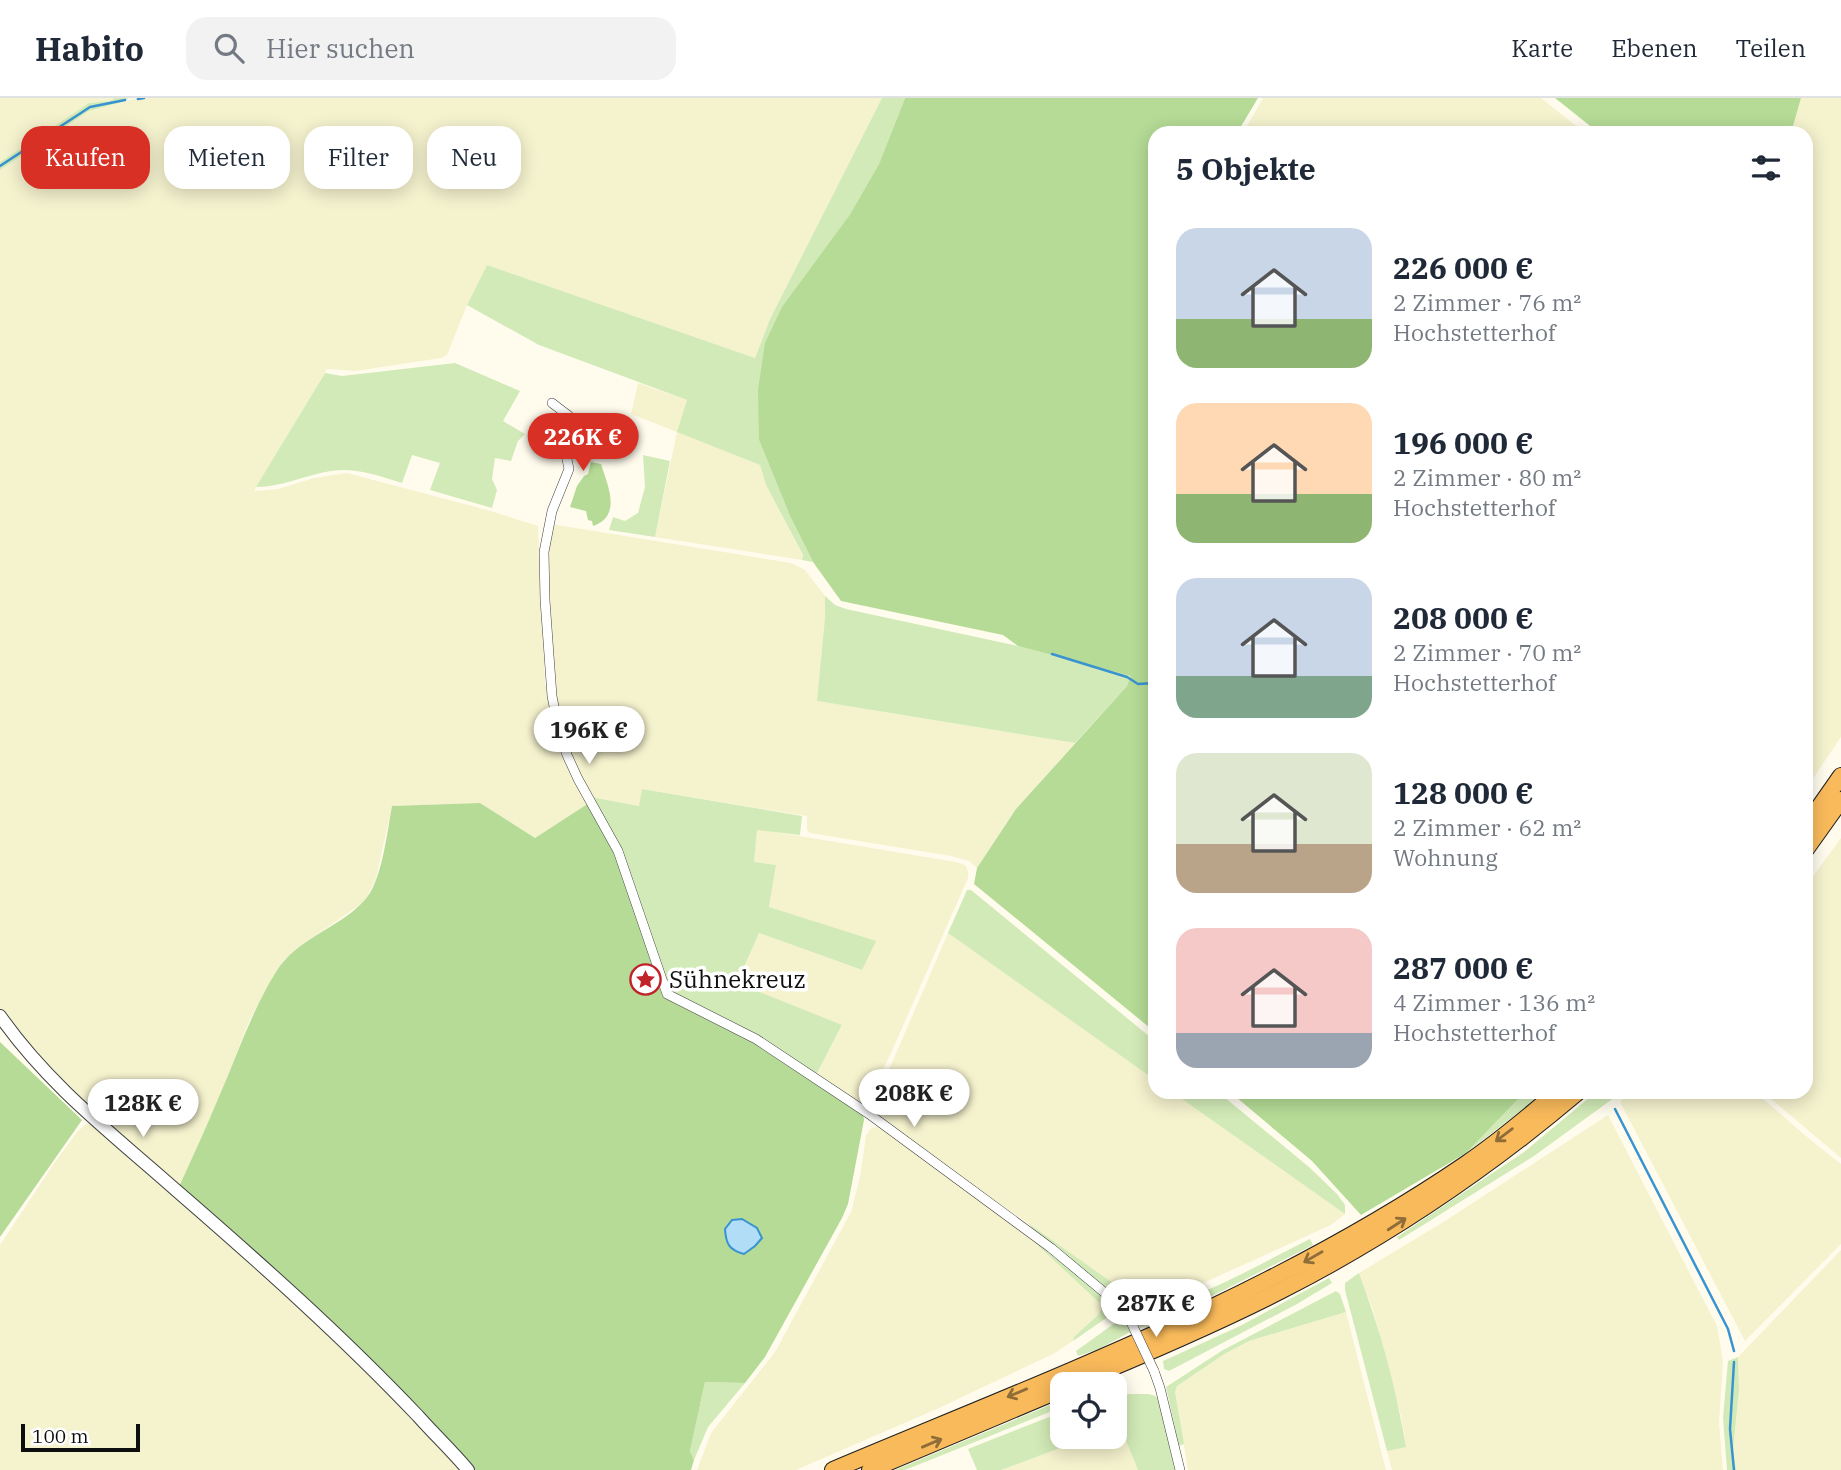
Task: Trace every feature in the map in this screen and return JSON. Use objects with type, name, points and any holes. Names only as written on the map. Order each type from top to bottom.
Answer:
[{"type":"highway","points":[[1813,816],[1841,776]]},
{"type":"highway","points":[[1813,839],[1841,800]]},
{"type":"highway","points":[[833,1470],[1133,1344],[1210,1310],[1297,1266],[1467,1164],[1549,1099]]},
{"type":"highway","points":[[1101,1372],[1216,1322],[1342,1257],[1476,1173],[1570,1099]]},
{"type":"highway","points":[[870,1470],[1050,1394]]},
{"type":"street","points":[[552,403],[569,416],[563,440],[569,469],[552,511],[544,552],[549,666],[558,727],[578,779],[618,851],[667,995],[755,1039],[869,1114],[1051,1248],[1125,1311],[1160,1388],[1180,1470]]},
{"type":"street","points":[[0,1016],[31,1058],[74,1103],[175,1188],[332,1330],[468,1470]]},
{"type":"shaded area","points":[[0,98],[115,98],[89,103],[54,126],[21,126],[21,148],[0,162]]},
{"type":"shaded area","points":[[137,98],[882,98],[770,319],[755,358],[487,265],[447,355],[356,371],[327,369],[254,491],[278,489],[314,478],[347,473],[538,526],[545,684],[589,803],[535,838],[480,803],[392,806],[376,878],[365,901],[302,945],[284,960],[276,972],[250,1019],[219,1098],[179,1187],[94,1114],[19,1037],[0,1009],[0,170],[21,156],[21,189],[150,189],[150,126],[66,126],[89,111]]},
{"type":"shaded area","points":[[1263,98],[1541,98],[1576,126],[1247,126]]},
{"type":"shaded area","points":[[1801,98],[1841,98],[1841,737],[1813,779],[1813,126],[1793,126]]},
{"type":"shaded area","points":[[638,383],[687,400],[678,432],[760,465],[766,485],[803,556],[802,560],[655,537],[677,432],[631,414]]},
{"type":"shaded area","points":[[551,524],[791,563],[805,570],[825,596],[817,701],[1075,743],[1016,809],[977,868],[969,861],[951,856],[810,833],[807,830],[807,816],[642,789],[640,806],[591,797],[580,779],[561,727],[555,696],[546,550]]},
{"type":"shaded area","points":[[757,829],[956,862],[965,865],[968,871],[968,878],[865,1106],[816,1075],[842,1026],[737,983],[759,933],[861,970],[875,942],[769,907],[776,865],[754,862]]},
{"type":"shaded area","points":[[1841,838],[1841,1158],[1771,1099],[1813,1099],[1813,876]]},
{"type":"shaded area","points":[[948,933],[1148,1075],[1148,1099],[1182,1099],[1345,1214],[1331,1225],[1188,1290],[1143,1297],[1128,1294],[876,1116],[873,1112]]},
{"type":"shaded area","points":[[1623,1099],[1763,1099],[1841,1164],[1841,1244],[1745,1341],[1620,1102]]},
{"type":"shaded area","points":[[1608,1115],[1717,1326],[1723,1361],[1719,1423],[1723,1470],[1392,1470],[1387,1451],[1406,1446],[1401,1416],[1373,1310],[1359,1273],[1445,1221]]},
{"type":"shaded area","points":[[86,1124],[91,1124],[330,1332],[464,1470],[0,1470],[0,1245],[55,1162]]},
{"type":"shaded area","points":[[878,1126],[1031,1236],[1103,1306],[1073,1341],[1053,1354],[939,1408],[796,1470],[697,1470],[711,1433],[775,1352],[851,1212],[866,1136],[870,1129]]},
{"type":"shaded area","points":[[1841,1250],[1841,1470],[1736,1470],[1733,1452],[1739,1390],[1738,1357]]},
{"type":"shaded area","points":[[1346,1312],[1386,1470],[1188,1470],[1175,1392],[1177,1386],[1249,1341]]},
{"type":"shaded area","points":[[1127,1443],[1138,1470],[1001,1470],[1058,1449],[1127,1449]]},
{"type":"green space","points":[[115,98],[128,98],[126,101],[89,111],[66,126],[54,126],[89,103]]},
{"type":"green space","points":[[882,98],[905,98],[879,164],[849,216],[759,440],[790,516],[813,562],[802,560],[803,555],[766,485],[760,465],[677,432],[687,400],[539,345],[467,305],[487,265],[755,358],[770,319]]},
{"type":"green space","points":[[905,98],[1258,98],[1241,126],[1148,126],[1148,1026],[974,884],[977,868],[1016,809],[1127,686],[1131,676],[1018,646],[1003,635],[841,601],[813,562],[790,516],[759,440],[758,390],[765,343],[782,307],[849,216],[879,164]]},
{"type":"green space","points":[[1555,98],[1801,98],[1793,126],[1590,126]]},
{"type":"green space","points":[[21,148],[21,156],[0,170],[0,162]]},
{"type":"green space","points":[[455,363],[520,391],[503,421],[525,434],[518,441],[511,461],[495,458],[492,479],[497,490],[492,508],[430,490],[440,463],[412,455],[402,483],[367,473],[340,470],[256,487],[325,373],[342,376]]},
{"type":"green space","points":[[643,455],[670,461],[655,537],[609,530],[613,517],[625,521],[638,513],[645,487]]},
{"type":"green space","points":[[591,462],[601,464],[610,499],[608,515],[593,526],[586,511],[570,507],[577,486],[588,474]]},
{"type":"green space","points":[[825,596],[835,605],[846,609],[1018,646],[1132,676],[1127,686],[1075,743],[817,701]]},
{"type":"green space","points":[[642,789],[802,816],[800,835],[757,830],[754,862],[776,865],[769,907],[876,941],[862,970],[759,933],[737,983],[842,1025],[816,1075],[674,995],[666,985],[591,797],[639,806]]},
{"type":"green space","points":[[480,803],[535,838],[589,803],[615,852],[664,996],[758,1043],[863,1115],[848,1204],[842,1218],[765,1357],[745,1383],[705,1382],[690,1451],[694,1460],[691,1470],[475,1470],[457,1448],[337,1329],[179,1187],[252,1018],[276,972],[294,951],[353,911],[369,894],[383,857],[392,806]]},
{"type":"green space","points":[[967,890],[971,890],[1148,1035],[1148,1075],[948,933]]},
{"type":"green space","points":[[0,1042],[82,1120],[0,1237]]},
{"type":"green space","points":[[1182,1099],[1226,1099],[1309,1167],[1337,1194],[1345,1205],[1345,1214]]},
{"type":"green space","points":[[1238,1099],[1518,1099],[1466,1153],[1361,1215],[1312,1161]]},
{"type":"green space","points":[[1518,1099],[1536,1099],[1466,1153]]},
{"type":"green space","points":[[1588,1099],[1612,1099],[1534,1156],[1399,1240],[1397,1237],[1524,1152]]},
{"type":"green space","points":[[1028,1223],[1128,1294],[1143,1297],[1188,1290],[1155,1302],[1127,1305]]},
{"type":"green space","points":[[1031,1236],[1114,1303],[1112,1314],[1073,1341],[1103,1306],[1030,1238]]},
{"type":"green space","points":[[1310,1239],[1313,1245],[1218,1293],[1140,1328],[1133,1312],[1177,1302],[1200,1293]]},
{"type":"green space","points":[[1359,1273],[1387,1359],[1406,1447],[1387,1451],[1345,1290],[1345,1283]]},
{"type":"green space","points":[[1329,1278],[1332,1283],[1297,1304],[1169,1371],[1164,1369],[1163,1361],[1240,1326]]},
{"type":"green space","points":[[1336,1291],[1340,1294],[1346,1312],[1249,1341],[1177,1386],[1175,1392],[1184,1444],[1179,1446],[1166,1387],[1223,1350]]},
{"type":"green space","points":[[1122,1318],[1130,1332],[1099,1349],[1078,1356],[1076,1351]]},
{"type":"green space","points":[[1738,1357],[1739,1390],[1733,1451],[1736,1470],[1727,1470],[1723,1418],[1728,1361]]},
{"type":"green space","points":[[705,1382],[745,1383],[708,1427],[694,1460],[690,1451]]},
{"type":"green space","points":[[1127,1395],[1156,1396],[1176,1470],[1138,1470],[1127,1443]]},
{"type":"green space","points":[[1050,1405],[1050,1412],[905,1470],[895,1470]]},
{"type":"green space","points":[[1050,1417],[1050,1449],[1058,1449],[1001,1470],[977,1470],[968,1449]]},
{"type":"water","points":[[742,1219],[757,1228],[762,1238],[744,1254],[729,1246],[725,1229],[732,1220]]},
{"type":"waterway","points":[[138,99],[144,98]]},
{"type":"waterway","points":[[0,166],[90,107],[125,100]]},
{"type":"waterway","points":[[1052,654],[1127,677],[1138,684],[1148,683]]},
{"type":"waterway","points":[[1615,1109],[1728,1329],[1734,1351]]},
{"type":"waterway","points":[[1734,1362],[1730,1429],[1734,1470]]},
{"type":"place","name":"Sühnekreuz","points":[[646,980]]}]
